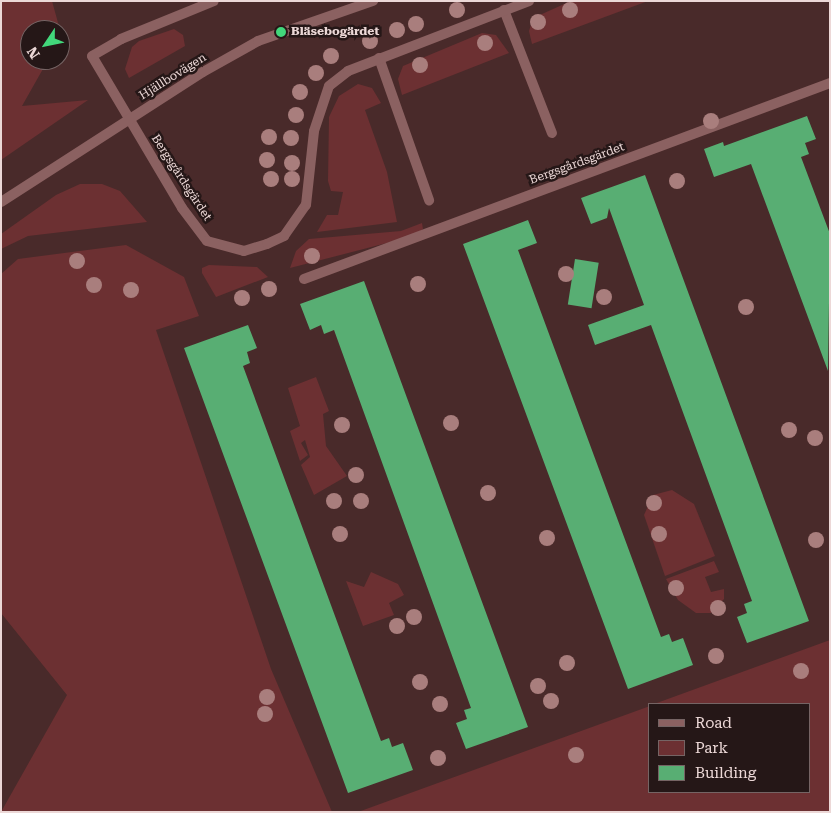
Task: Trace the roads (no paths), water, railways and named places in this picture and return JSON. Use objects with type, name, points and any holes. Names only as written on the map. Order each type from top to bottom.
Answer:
[{"type":"street","points":[[130,120],[92,56],[121,39],[214,1]]},
{"type":"street","name":"Hjällbovägen","points":[[1,202],[258,41],[373,1]]},
{"type":"street","name":"Bergsgårdsgärdet","points":[[130,120],[182,208],[207,241],[244,251],[284,236],[298,221],[309,192],[314,131],[322,101],[329,86],[348,72],[379,58],[529,1]]},
{"type":"street","points":[[504,10],[552,133]]},
{"type":"street","points":[[379,58],[429,200]]},
{"type":"street","name":"Bergsgårdsgärdet","points":[[304,279],[830,82]]},
{"type":"place","name":"Bläsebogärdet","points":[[281,32]]}]
